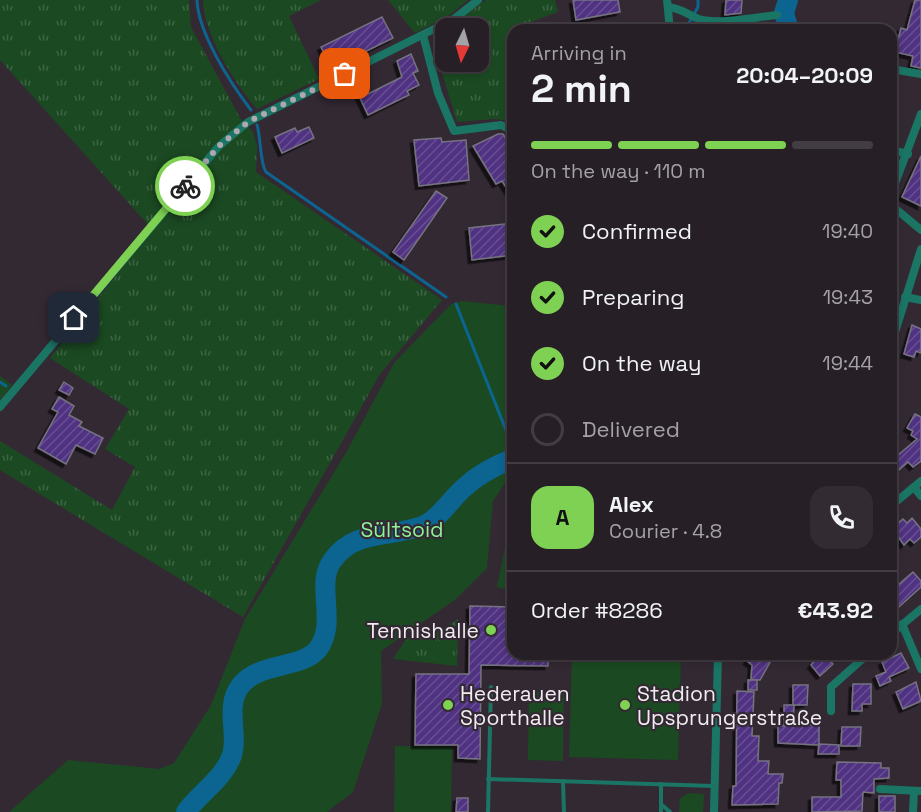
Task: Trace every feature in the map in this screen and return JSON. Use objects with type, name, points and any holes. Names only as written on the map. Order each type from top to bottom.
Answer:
[{"type":"street","points":[[0,407],[219,146],[248,122],[454,19],[478,0]]},
{"type":"street","points":[[670,24],[668,4],[684,9],[699,19],[742,20],[777,15]]},
{"type":"street","points":[[423,35],[438,93],[454,131],[501,125],[507,128]]},
{"type":"street","points":[[897,70],[921,74]]},
{"type":"street","points":[[897,180],[921,114]]},
{"type":"street","points":[[897,151],[908,154]]},
{"type":"street","points":[[897,210],[921,230]]},
{"type":"street","points":[[897,324],[921,249]]},
{"type":"street","points":[[905,297],[921,300]]},
{"type":"street","points":[[897,501],[917,484],[921,496]]},
{"type":"street","points":[[897,629],[921,609]]},
{"type":"street","points":[[902,624],[921,669]]},
{"type":"street","points":[[714,812],[718,660]]},
{"type":"street","points":[[831,711],[831,687],[861,660]]},
{"type":"street","points":[[880,789],[917,791],[913,812]]},
{"type":"lane","points":[[488,812],[491,687]]},
{"type":"lane","points":[[488,779],[714,786]]},
{"type":"lane","points":[[563,781],[564,812]]},
{"type":"lane","points":[[661,784],[661,812]]},
{"type":"lane","points":[[661,804],[670,812]]},
{"type":"green space","points":[[0,0],[189,0],[191,27],[240,118],[253,132],[257,146],[256,172],[442,300],[380,374],[243,617],[0,470],[0,441],[112,510],[135,467],[105,449],[129,409],[50,358],[153,230],[0,60]]},
{"type":"green space","points":[[203,0],[321,0],[289,16],[319,79],[257,109],[239,86],[214,43]]},
{"type":"green space","points":[[388,0],[468,0],[450,15],[435,18],[435,23],[415,33]]},
{"type":"green space","points":[[486,0],[555,0],[558,12],[525,24],[507,24],[507,120],[457,122],[442,72],[489,72],[489,18],[462,18]]},
{"type":"green space","name":"Sültsoid","points":[[463,301],[507,306],[507,480],[493,501],[487,568],[456,599],[381,651],[382,704],[353,792],[327,812],[9,812],[68,760],[160,769],[174,763],[211,705],[245,619],[347,451],[394,363],[451,304]]},
{"type":"green space","points":[[0,376],[12,385],[0,400]]},
{"type":"green space","points":[[507,537],[507,590],[497,587]]},
{"type":"green space","points":[[458,619],[457,666],[393,659],[406,639],[446,627]]},
{"type":"green space","name":"Stadion Upsprungerstraße","points":[[572,660],[681,660],[678,760],[569,757]]},
{"type":"green space","points":[[529,691],[564,691],[563,761],[528,760]]},
{"type":"green space","points":[[395,746],[452,747],[451,812],[394,812]]},
{"type":"green space","points":[[689,793],[704,794],[703,812],[679,812],[680,798]]},
{"type":"building","points":[[573,0],[618,0],[620,12],[576,20]]},
{"type":"building","points":[[726,0],[742,0],[741,13],[725,15]]},
{"type":"building","points":[[915,0],[921,0],[921,68],[911,66],[913,56],[897,52],[901,28],[907,30]]},
{"type":"building","points":[[382,17],[393,38],[332,68],[321,47]]},
{"type":"building","points":[[411,54],[418,71],[413,73],[419,85],[407,91],[409,95],[368,115],[353,83],[361,79],[368,94],[402,77],[397,61]]},
{"type":"building","points":[[309,127],[314,138],[282,153],[275,137],[295,128],[297,132]]},
{"type":"building","points":[[498,134],[503,134],[507,140],[507,189],[502,181],[496,184],[473,146]]},
{"type":"building","points":[[441,138],[442,142],[466,140],[469,180],[419,186],[414,140]]},
{"type":"building","points":[[921,156],[921,206],[902,197]]},
{"type":"building","points":[[436,191],[447,198],[404,260],[393,252]]},
{"type":"building","points":[[507,224],[507,256],[472,260],[469,228]]},
{"type":"building","points":[[912,325],[921,329],[921,353],[916,351],[914,357],[904,354]]},
{"type":"building","points":[[64,382],[73,388],[69,395],[59,390]]},
{"type":"building","points":[[59,397],[74,406],[69,415],[82,422],[79,426],[103,438],[95,454],[76,445],[66,464],[38,448],[58,412],[52,409]]},
{"type":"building","points":[[915,414],[921,417],[921,461],[913,467],[908,462],[897,472],[897,456],[917,439],[911,435],[913,431],[907,428]]},
{"type":"building","points":[[912,518],[921,529],[921,537],[914,543],[910,539],[904,545],[897,535],[897,524],[903,519],[907,523]]},
{"type":"building","points":[[913,572],[921,581],[921,587],[897,609],[897,586]]},
{"type":"building","name":"Hederauen Sporthalle","points":[[470,606],[507,607],[507,660],[548,660],[548,666],[481,665],[480,759],[458,758],[458,745],[415,745],[416,674],[469,674]]},
{"type":"building","points":[[901,653],[909,668],[889,677],[891,681],[880,686],[876,676],[886,672],[882,662],[897,660],[897,655]]},
{"type":"building","points":[[771,660],[760,680],[751,680],[752,665],[747,661]]},
{"type":"building","points":[[815,660],[829,660],[833,664],[820,676],[811,665]]},
{"type":"building","points":[[748,680],[757,680],[757,690],[748,690]]},
{"type":"building","points":[[916,682],[921,701],[903,709],[896,692]]},
{"type":"building","points":[[853,684],[871,684],[871,704],[862,704],[862,711],[852,711]]},
{"type":"building","points":[[793,685],[808,685],[807,705],[794,705],[793,725],[819,725],[819,745],[778,743],[778,726],[784,726],[784,705],[793,705]]},
{"type":"building","points":[[737,691],[754,692],[752,736],[759,736],[758,761],[769,761],[768,774],[783,774],[782,783],[779,783],[778,804],[732,805],[733,786],[736,786]]},
{"type":"building","points":[[842,727],[861,727],[860,746],[841,746]]},
{"type":"building","points":[[819,744],[839,745],[839,754],[818,754]]},
{"type":"building","points":[[837,762],[881,763],[881,768],[889,768],[889,778],[874,779],[874,793],[863,792],[862,811],[812,812],[812,797],[841,797],[841,780],[836,780]]},
{"type":"building","points":[[879,796],[895,796],[895,812],[879,812]]},
{"type":"building","points":[[457,798],[468,798],[468,812],[456,812]]},
{"type":"waterway","points":[[197,0],[209,42],[225,72],[251,110]]},
{"type":"waterway","points":[[688,24],[698,7],[698,0]]},
{"type":"waterway","points":[[787,24],[784,13],[788,0]]},
{"type":"waterway","points":[[257,125],[266,172],[446,297]]},
{"type":"waterway","points":[[456,304],[507,433]]},
{"type":"waterway","points":[[0,382],[6,386]]},
{"type":"waterway","points":[[186,812],[221,774],[230,760],[234,742],[233,703],[241,685],[258,672],[302,660],[318,649],[324,638],[326,627],[325,581],[327,571],[341,551],[362,539],[410,530],[428,523],[471,482],[488,470],[507,462]]},
{"type":"way so far","points":[[185,186],[219,146],[248,122],[345,74]]},
{"type":"place","name":"Tennishalle","points":[[491,630]]},
{"type":"place","name":"Hederauen Sporthalle","points":[[448,705]]},
{"type":"place","name":"Stadion Upsprungerstraße","points":[[625,705]]},
{"type":"route","points":[[74,318],[185,186]]}]
